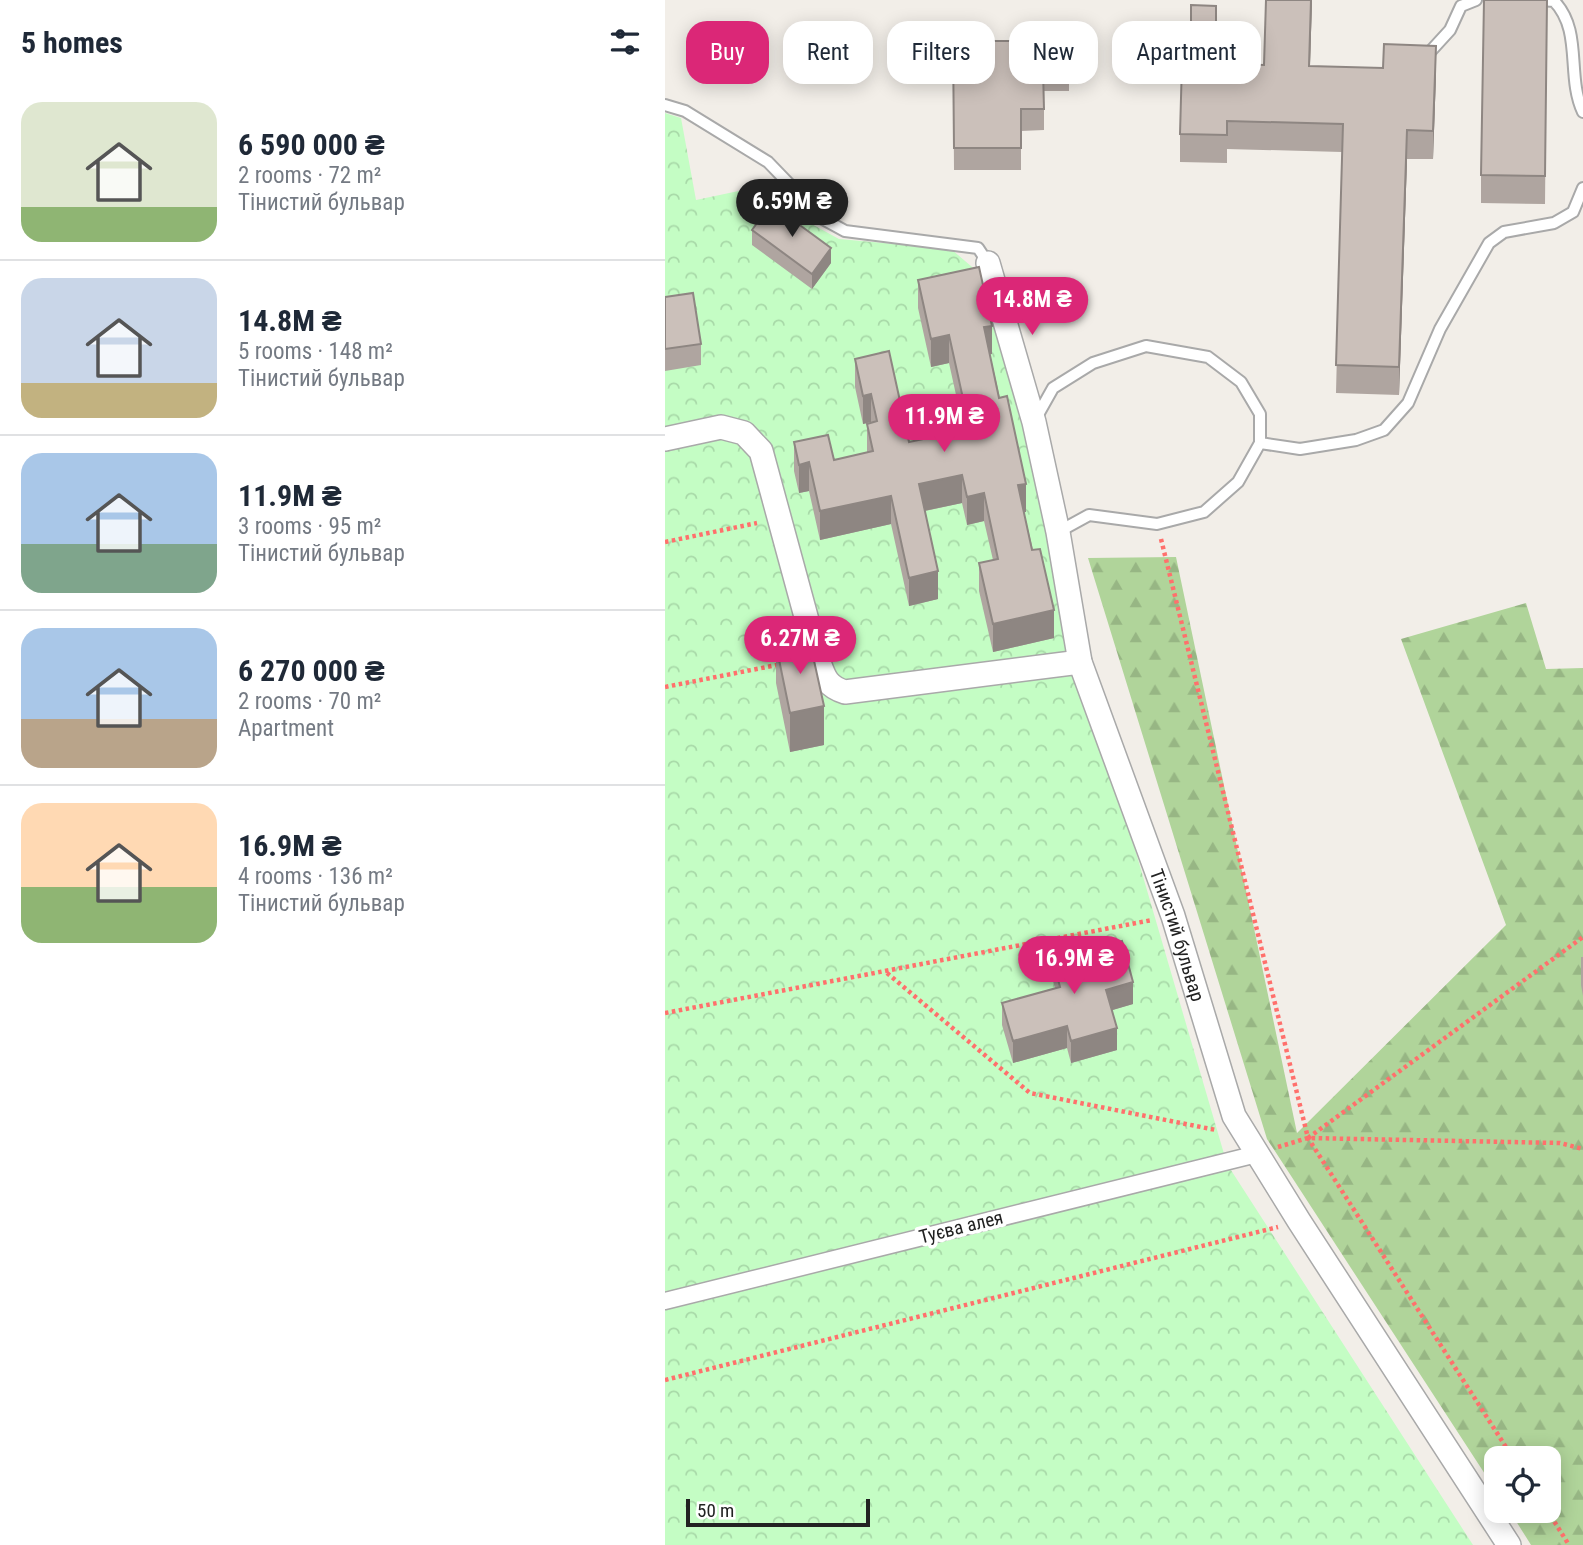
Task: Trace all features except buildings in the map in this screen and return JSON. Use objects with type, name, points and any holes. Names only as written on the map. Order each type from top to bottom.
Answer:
[{"type":"street","name":"Тінистий бульвар","points":[[988,263],[1034,422],[1058,532],[1080,662],[1173,916],[1234,1116],[1299,1222],[1509,1545]]},
{"type":"street","points":[[665,439],[722,428],[744,433],[761,451],[817,657],[826,678],[834,688],[845,692],[1080,662]]},
{"type":"street","name":"Туєва алея","points":[[665,1301],[1251,1145]]},
{"type":"lane","points":[[1428,54],[1450,30],[1461,6],[1476,0]]},
{"type":"lane","points":[[1540,0],[1554,1],[1565,12],[1572,43],[1576,97],[1583,112]]},
{"type":"lane","points":[[665,105],[685,111],[768,162],[823,219],[845,231],[978,248],[988,263]]},
{"type":"lane","points":[[1259,443],[1300,449],[1356,440],[1384,430],[1408,403],[1440,329],[1489,243],[1504,232],[1554,223],[1573,212],[1583,188]]},
{"type":"lane","points":[[1034,422],[1053,388],[1093,363],[1146,346],[1208,357],[1241,382],[1260,414],[1259,443],[1238,482],[1204,512],[1157,524],[1089,515],[1058,532]]},
{"type":"path","points":[[665,542],[779,519]]},
{"type":"path","points":[[1157,524],[1308,1138],[1505,1446]]},
{"type":"path","points":[[665,687],[817,657]]},
{"type":"path","points":[[665,1013],[1173,916]]},
{"type":"path","points":[[1308,1138],[1583,937]]},
{"type":"path","points":[[887,972],[1030,1093],[1251,1145]]},
{"type":"path","points":[[1308,1138],[1560,1143],[1583,1149]]},
{"type":"path","points":[[665,1380],[1299,1222]]},
{"type":"path","points":[[1555,1523],[1569,1545]]},
{"type":"green space","points":[[665,113],[681,118],[696,200],[748,189],[839,239],[951,249],[992,284],[1087,685],[1227,1164],[1473,1545],[665,1545]]},
{"type":"green space","points":[[1176,557],[1297,1133],[1506,925],[1401,639],[1526,603],[1546,669],[1583,668],[1583,1545],[1531,1545],[1517,1523],[1561,1523],[1561,1446],[1484,1446],[1484,1473],[1267,1139],[1088,558]]}]
